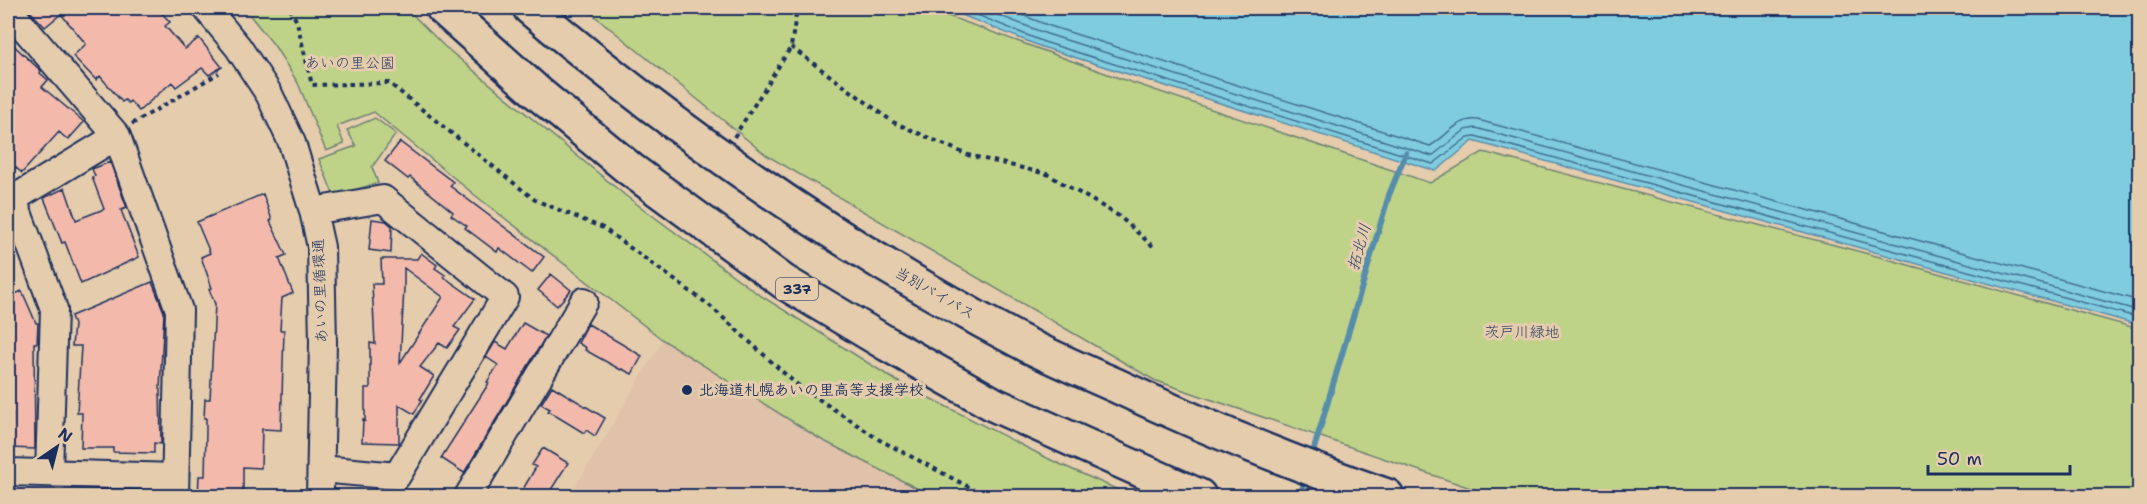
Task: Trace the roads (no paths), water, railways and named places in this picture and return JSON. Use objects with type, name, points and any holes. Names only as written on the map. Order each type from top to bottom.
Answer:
[{"type":"highway","name":"337","points":[[443,8],[539,94],[630,169],[784,282],[995,405],[1199,496]]},
{"type":"highway","name":"当別バイパス","points":[[530,8],[584,54],[668,119],[835,233],[933,292],[1034,348],[1190,420],[1308,468],[1387,496]]},
{"type":"street","name":"あいの里循環通","points":[[206,8],[238,47],[269,94],[292,143],[313,211],[321,247],[323,342],[320,496]]},
{"type":"street","points":[[8,9],[122,132],[179,310],[175,487],[49,473],[8,472]]},
{"type":"street","points":[[49,473],[54,309],[10,197],[122,132]]},
{"type":"street","points":[[313,211],[383,199],[505,297],[397,476],[321,469]]},
{"type":"street","points":[[468,496],[584,301]]},
{"type":"water","points":[[944,8],[2139,8],[2139,325],[1473,141],[1436,171],[1042,47]]},
{"type":"waterway","name":"拓北川","points":[[1311,459],[1389,195],[1406,153]]},
{"type":"waterway","name":"拓北川","points":[[1300,496],[1306,477]]},
{"type":"place","name":"北海道札幌あいの里高等支援学校","points":[[687,390]]},
{"type":"park label","name":"あいの里公園","points":[[350,63]]},
{"type":"park label","name":"茨戸川緑地","points":[[1522,332]]}]
